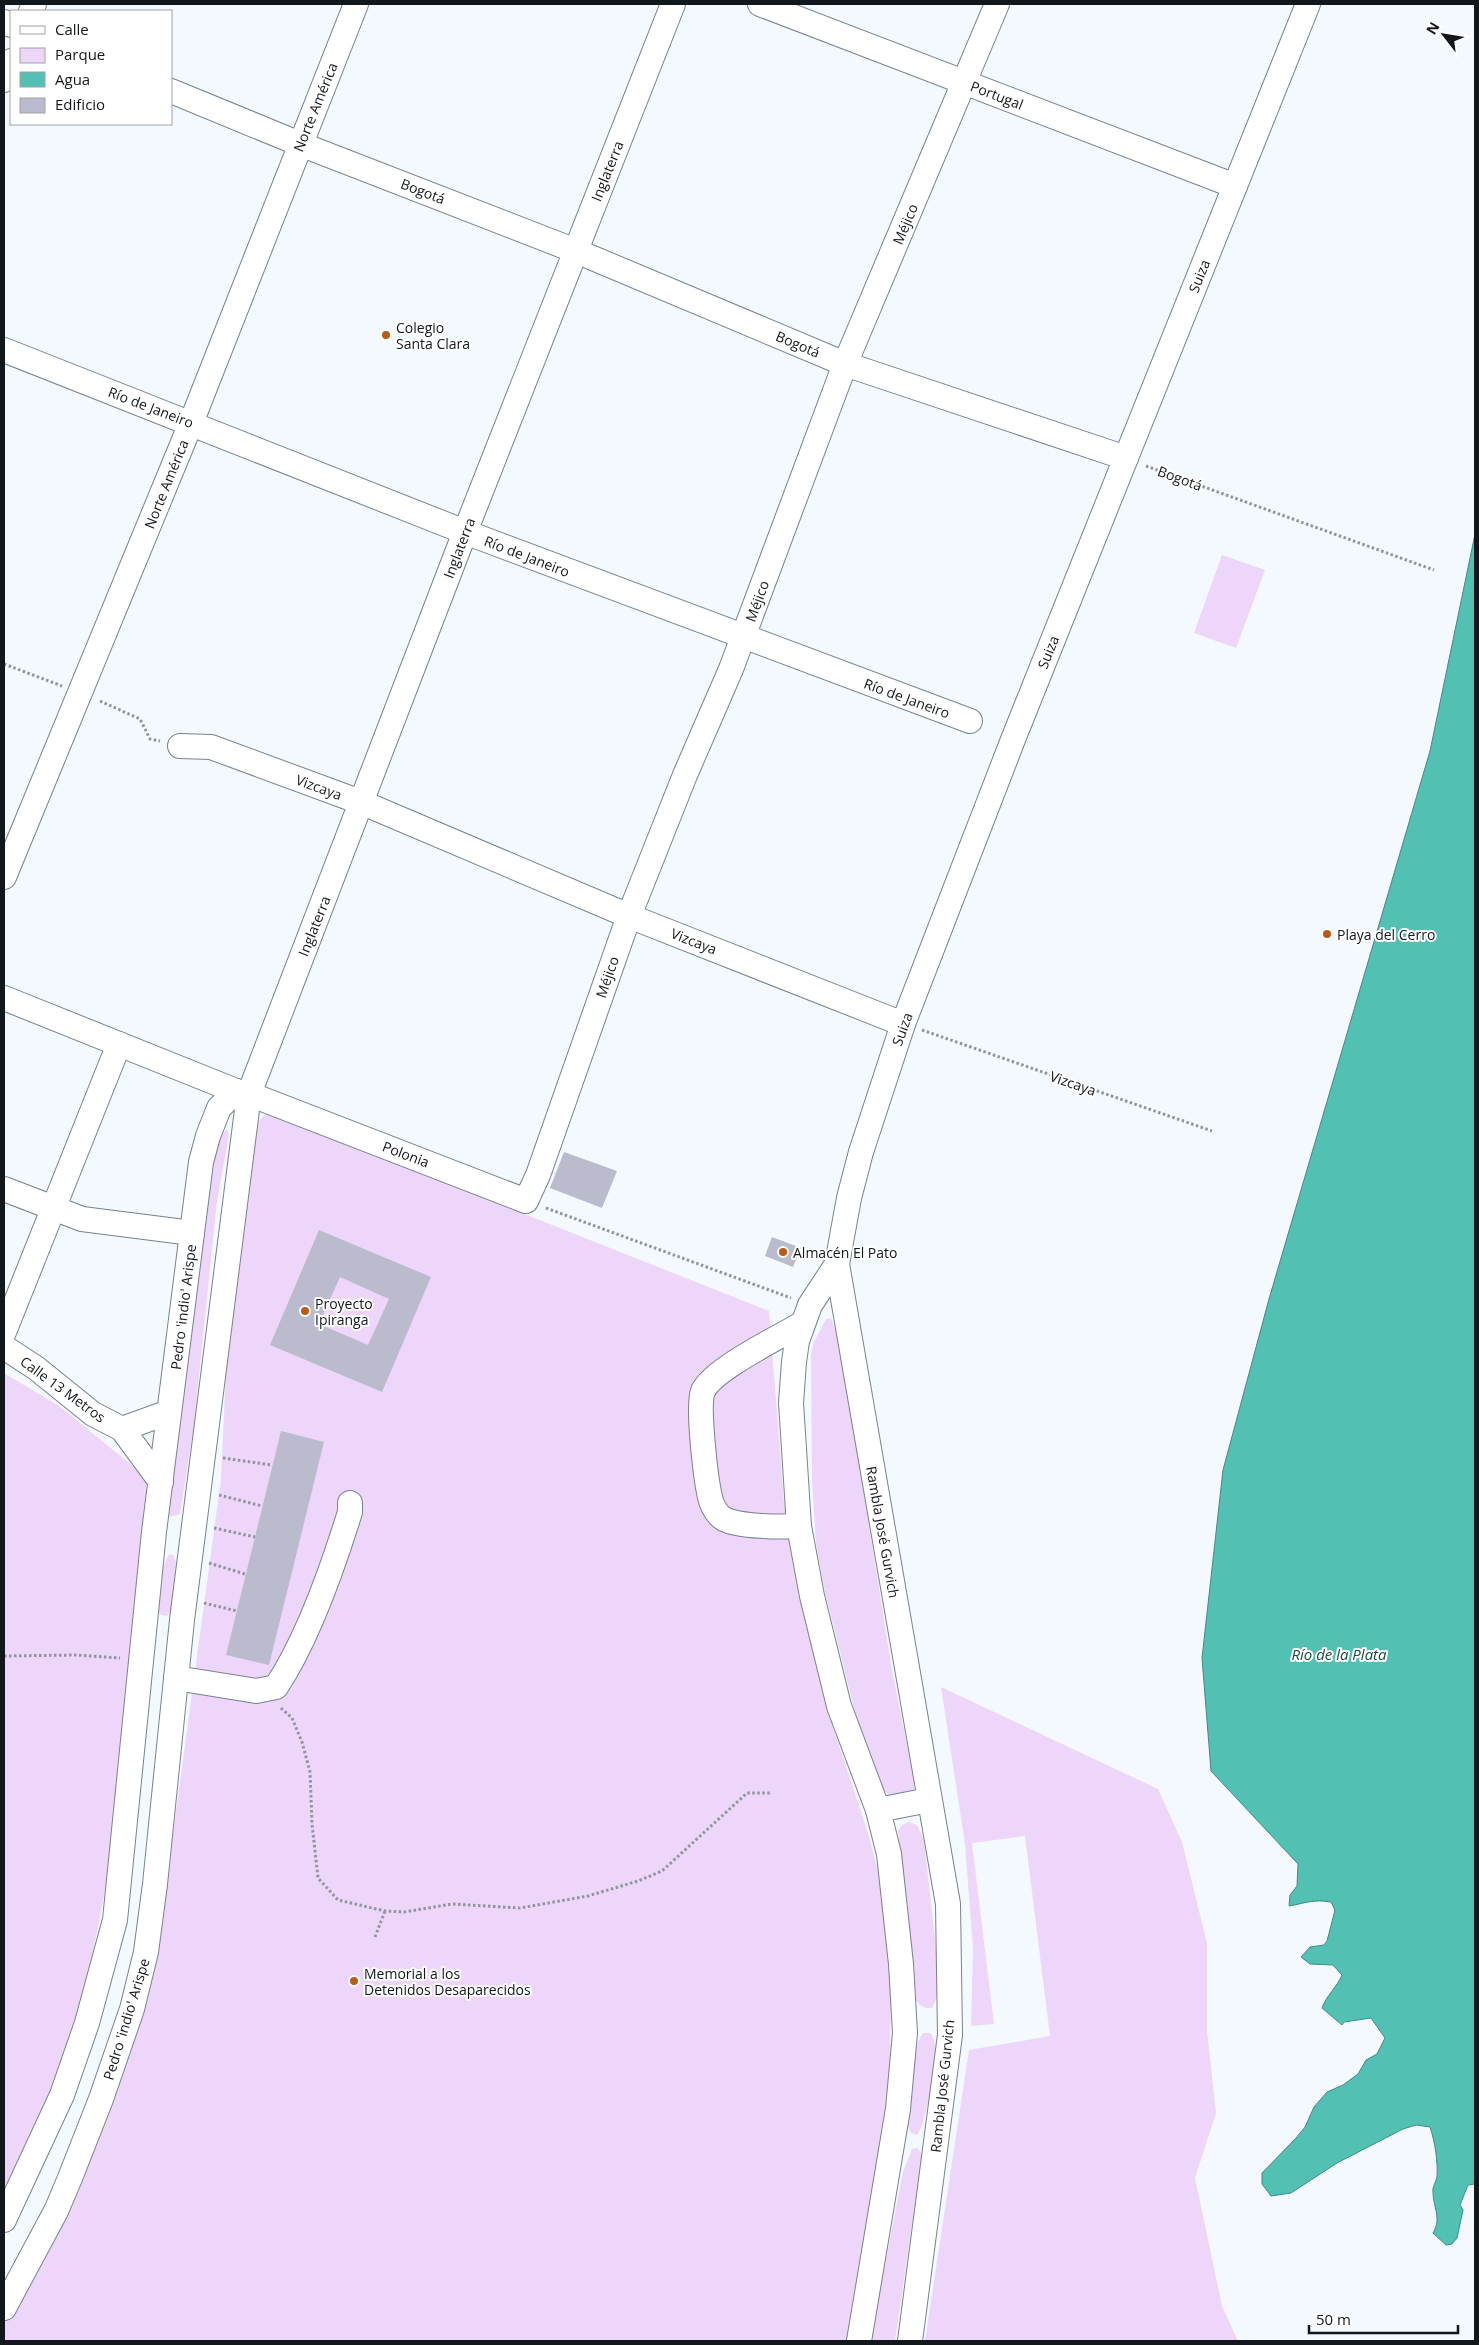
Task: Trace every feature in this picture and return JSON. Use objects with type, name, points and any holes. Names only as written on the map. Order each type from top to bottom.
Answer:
[{"type":"street","name":"Norte América","points":[[4,878],[191,423],[356,4]]},
{"type":"street","name":"Inglaterra","points":[[243,1092],[261,1060],[362,803],[465,532],[673,4]]},
{"type":"street","name":"Portugal","points":[[760,4],[1234,186]]},
{"type":"street","name":"Méjico","points":[[526,1201],[538,1175],[629,916],[743,637],[845,364],[997,4]]},
{"type":"street","name":"Suiza","points":[[806,1314],[837,1264],[849,1198],[861,1152],[903,1024],[1014,736],[1308,4]]},
{"type":"street","points":[[4,80],[10,64]]},
{"type":"street","name":"Bogotá","points":[[172,91],[300,144],[576,251],[845,364],[1126,458]]},
{"type":"street","name":"Río de Janeiro","points":[[4,350],[465,532],[970,721]]},
{"type":"street","name":"Vizcaya","points":[[180,746],[211,747],[362,803],[629,916],[903,1024]]},
{"type":"street","name":"Polonia","points":[[4,998],[526,1201]]},
{"type":"street","points":[[4,1332],[119,1044]]},
{"type":"street","name":"Pedro 'indio' Arispe","points":[[4,2220],[62,2094],[87,2023],[115,1920],[154,1532],[201,1162],[208,1136],[219,1108],[243,1092]]},
{"type":"street","name":"Pedro 'indio' Arispe","points":[[4,2308],[56,2211],[70,2178],[101,2099],[132,2009],[146,1952],[183,1609],[199,1490],[243,1092]]},
{"type":"street","points":[[4,1189],[54,1210],[82,1219],[192,1233]]},
{"type":"street","name":"Rambla José Gurvich","points":[[837,1264],[948,1904],[950,2035],[910,2341]]},
{"type":"street","points":[[799,1526],[763,1526],[723,1519],[716,1512],[711,1501],[707,1480],[702,1416],[703,1392],[716,1375],[806,1314]]},
{"type":"street","points":[[806,1314],[794,1362],[792,1403],[799,1526],[812,1596],[840,1706],[878,1810],[889,1854],[902,1964],[905,2032],[898,2109],[859,2341]]},
{"type":"street","name":"Calle 13 Metros","points":[[4,1347],[36,1368],[93,1414],[122,1429],[161,1482]]},
{"type":"street","points":[[122,1429],[169,1412]]},
{"type":"street","points":[[176,1678],[256,1691],[269,1690],[276,1687],[288,1668],[311,1616],[344,1531],[350,1512],[350,1502]]},
{"type":"street","points":[[154,1532],[192,1538]]},
{"type":"street","points":[[146,1616],[183,1609]]},
{"type":"street","points":[[878,1810],[929,1800]]},
{"type":"path","name":"Bogotá","points":[[1126,458],[1434,570]]},
{"type":"path","name":"Vizcaya","points":[[903,1024],[1212,1132]]},
{"type":"path","points":[[526,1201],[806,1314]]},
{"type":"path","points":[[202,1455],[272,1466]]},
{"type":"path","points":[[199,1490],[262,1506]]},
{"type":"path","points":[[192,1538],[255,1536]]},
{"type":"path","points":[[192,1538],[245,1574]]},
{"type":"path","points":[[183,1609],[236,1611]]},
{"type":"path","points":[[4,1656],[76,1655],[141,1660]]},
{"type":"path","points":[[269,1690],[272,1699],[292,1718],[302,1742],[310,1772],[312,1824],[318,1878],[338,1900],[384,1911],[404,1912],[452,1904],[520,1908],[588,1896],[622,1886],[662,1871],[746,1793],[770,1793]]},
{"type":"path","points":[[375,1937],[384,1911]]},
{"type":"green space","points":[[1222,555],[1265,570],[1236,648],[1194,633]]},
{"type":"green space","points":[[267,1112],[769,1311],[784,1502],[793,1556],[826,1706],[868,1833],[883,1890],[891,1981],[890,2061],[885,2122],[848,2341],[4,2341],[4,2318],[12,2303],[164,1900],[221,1479],[226,1371],[254,1136],[259,1121]]},
{"type":"green space","points":[[227,1129],[229,1135],[217,1201],[194,1424],[180,1514],[170,1517],[168,1514],[206,1188],[218,1140]]},
{"type":"green space","points":[[831,1318],[840,1342],[892,1670],[914,1780],[914,1791],[898,1799],[889,1796],[879,1784],[866,1757],[824,1588],[816,1543],[812,1481],[811,1356],[813,1344],[826,1319]]},
{"type":"green space","points":[[4,1373],[59,1406],[156,1485],[118,1806],[95,1942],[78,2009],[54,2081],[4,2199]]},
{"type":"green space","points":[[169,1554],[173,1555],[176,1562],[172,1609],[167,1616],[161,1615],[156,1610],[163,1567]]},
{"type":"green space","points":[[941,1687],[1158,1789],[1182,1842],[1207,1943],[1207,2031],[1216,2113],[1195,2178],[1222,2306],[1238,2341],[925,2341],[969,2050],[1050,2036],[1025,1836],[972,1843],[994,2024],[971,2026],[973,1949],[965,1844]]},
{"type":"green space","points":[[909,1822],[917,1825],[924,1840],[939,1975],[938,1995],[932,2008],[926,2008],[921,2005],[913,1995],[898,1831],[902,1825]]},
{"type":"green space","points":[[923,2033],[930,2033],[933,2037],[935,2059],[928,2104],[921,2129],[917,2135],[911,2133],[908,2126],[910,2091],[915,2052],[918,2041]]},
{"type":"green space","points":[[917,2148],[922,2156],[895,2341],[870,2341],[903,2172],[912,2149]]},
{"type":"water","name":"Río de la Plata","points":[[1475,534],[1475,2184],[1468,2185],[1460,2205],[1463,2210],[1457,2238],[1452,2244],[1446,2245],[1433,2233],[1437,2223],[1433,2190],[1437,2177],[1437,2165],[1435,2145],[1430,2127],[1416,2125],[1403,2129],[1337,2163],[1291,2193],[1271,2196],[1262,2184],[1262,2173],[1305,2127],[1314,2107],[1327,2092],[1343,2085],[1358,2074],[1366,2060],[1377,2054],[1385,2038],[1371,2018],[1344,2022],[1342,2025],[1322,2008],[1342,1975],[1333,1965],[1310,1964],[1301,1957],[1310,1947],[1324,1945],[1327,1941],[1335,1910],[1331,1902],[1325,1901],[1289,1906],[1290,1895],[1297,1886],[1298,1864],[1211,1771],[1202,1658],[1223,1470],[1269,1299],[1430,751]]},
{"type":"building","points":[[564,1152],[617,1171],[602,1208],[550,1188]]},
{"type":"building","name":"Proyecto Ipiranga","points":[[319,1230],[431,1277],[382,1392],[270,1345]],"holes":[[[340,1277],[389,1299],[368,1345],[319,1324]]]},
{"type":"building","name":"Almacén El Pato","points":[[772,1237],[801,1248],[793,1267],[765,1256]]},
{"type":"building","points":[[281,1431],[324,1442],[269,1665],[226,1655]]},
{"type":"place","name":"Colegio Santa Clara","points":[[386,335]]},
{"type":"place","name":"Playa del Cerro","points":[[1327,934]]},
{"type":"place","name":"Almacén El Pato","points":[[783,1252]]},
{"type":"place","name":"Proyecto Ipiranga","points":[[305,1311]]},
{"type":"place","name":"Memorial a los Detenidos Desaparecidos","points":[[354,1981]]}]
